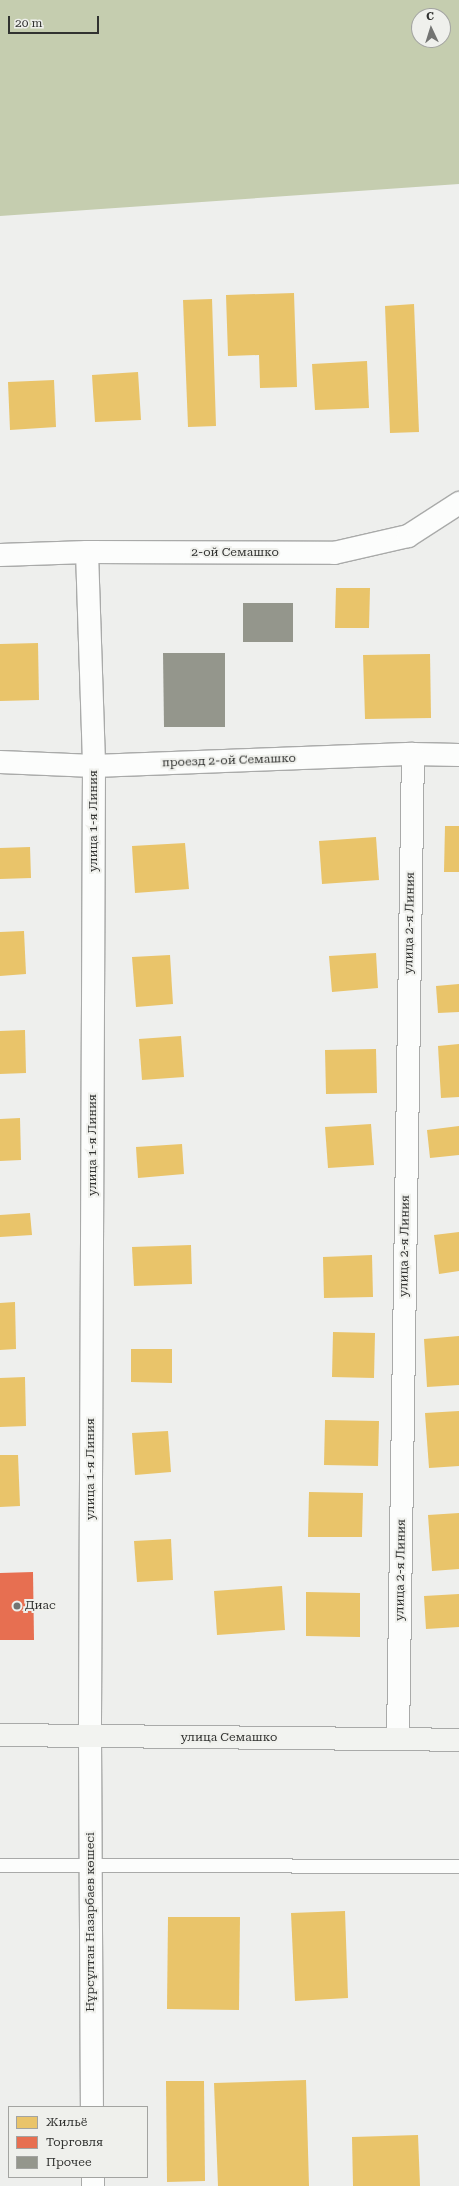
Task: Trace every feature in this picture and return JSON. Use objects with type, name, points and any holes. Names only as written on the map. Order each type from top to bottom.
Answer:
[{"type":"street","name":"2-ой Семашко","points":[[0,555],[88,552],[334,553],[408,536],[459,503]]},
{"type":"street","name":"улица 1-я Линия","points":[[88,552],[94,766],[90,1738]]},
{"type":"street","name":"проезд 2-ой Семашко","points":[[0,762],[94,766],[413,754],[459,755]]},
{"type":"street","name":"улица 2-я Линия","points":[[398,1739],[413,754]]},
{"type":"street","name":"улица Семашко","points":[[0,1735],[90,1738],[459,1740]]},
{"type":"street","name":"Нұрсұлтан Назарбаев көшесі","points":[[90,1738],[92,2106]]},
{"type":"lane","points":[[0,1865],[459,1866]]},
{"type":"green space","points":[[0,0],[459,0],[459,184],[0,216]]},
{"type":"building: Жильё","points":[[294,293],[297,387],[260,388],[259,355],[228,356],[226,295]]},
{"type":"building: Жильё","points":[[212,299],[216,426],[188,427],[183,300]]},
{"type":"building: Жильё","points":[[414,304],[419,432],[390,433],[385,306]]},
{"type":"building: Жильё","points":[[367,361],[369,408],[315,410],[312,364]]},
{"type":"building: Жильё","points":[[138,372],[141,420],[95,422],[92,375]]},
{"type":"building: Жильё","points":[[54,380],[56,427],[10,430],[8,382]]},
{"type":"building: Жильё","points":[[336,588],[370,588],[369,628],[335,628]]},
{"type":"building: Жильё","points":[[38,643],[39,700],[0,701],[0,644]]},
{"type":"building: Жильё","points":[[430,654],[431,718],[365,719],[363,655]]},
{"type":"building: Жильё","points":[[445,826],[459,826],[459,872],[444,872]]},
{"type":"building: Жильё","points":[[376,837],[379,880],[322,884],[319,841]]},
{"type":"building: Жильё","points":[[185,843],[189,889],[135,893],[132,846]]},
{"type":"building: Жильё","points":[[30,847],[31,878],[0,879],[0,848]]},
{"type":"building: Жильё","points":[[24,931],[26,974],[0,976],[0,932]]},
{"type":"building: Жильё","points":[[376,953],[378,988],[332,992],[329,956]]},
{"type":"building: Жильё","points":[[170,955],[173,1004],[136,1007],[132,957]]},
{"type":"building: Жильё","points":[[459,984],[459,1012],[438,1013],[436,986]]},
{"type":"building: Жильё","points":[[25,1030],[26,1073],[0,1074],[0,1031]]},
{"type":"building: Жильё","points":[[181,1036],[184,1077],[142,1080],[139,1039]]},
{"type":"building: Жильё","points":[[459,1044],[459,1097],[441,1098],[438,1046]]},
{"type":"building: Жильё","points":[[376,1049],[377,1093],[326,1094],[325,1050]]},
{"type":"building: Жильё","points":[[20,1118],[21,1160],[0,1161],[0,1119]]},
{"type":"building: Жильё","points":[[371,1124],[374,1165],[328,1168],[325,1127]]},
{"type":"building: Жильё","points":[[459,1126],[459,1155],[430,1158],[427,1130]]},
{"type":"building: Жильё","points":[[182,1144],[184,1174],[138,1178],[136,1147]]},
{"type":"building: Жильё","points":[[30,1213],[32,1235],[0,1237],[0,1215]]},
{"type":"building: Жильё","points":[[459,1232],[459,1271],[439,1274],[434,1235]]},
{"type":"building: Жильё","points":[[191,1245],[192,1284],[134,1286],[132,1247]]},
{"type":"building: Жильё","points":[[372,1255],[373,1297],[324,1298],[323,1257]]},
{"type":"building: Жильё","points":[[15,1302],[16,1349],[0,1350],[0,1303]]},
{"type":"building: Жильё","points":[[333,1332],[375,1333],[374,1378],[332,1377]]},
{"type":"building: Жильё","points":[[459,1336],[459,1385],[427,1387],[424,1339]]},
{"type":"building: Жильё","points":[[131,1349],[172,1349],[172,1383],[131,1382]]},
{"type":"building: Жильё","points":[[25,1377],[26,1426],[0,1427],[0,1378]]},
{"type":"building: Жильё","points":[[459,1411],[459,1466],[429,1468],[425,1413]]},
{"type":"building: Жильё","points":[[325,1420],[379,1421],[378,1466],[324,1465]]},
{"type":"building: Жильё","points":[[168,1431],[171,1472],[135,1475],[132,1433]]},
{"type":"building: Жильё","points":[[0,1455],[18,1455],[20,1506],[0,1507]]},
{"type":"building: Жильё","points":[[309,1492],[363,1493],[362,1537],[308,1537]]},
{"type":"building: Жильё","points":[[459,1513],[459,1569],[432,1571],[428,1515]]},
{"type":"building: Жильё","points":[[171,1539],[173,1580],[137,1582],[134,1541]]},
{"type":"building: Жильё","points":[[282,1586],[285,1630],[217,1635],[214,1591]]},
{"type":"building: Жильё","points":[[306,1592],[360,1593],[360,1637],[306,1636]]},
{"type":"building: Жильё","points":[[459,1594],[459,1627],[426,1629],[424,1596]]},
{"type":"building: Жильё","points":[[345,1911],[348,1998],[295,2001],[291,1913]]},
{"type":"building: Жильё","points":[[168,1917],[240,1917],[239,2010],[167,2009]]},
{"type":"building: Жильё","points":[[306,2080],[309,2186],[218,2186],[214,2083]]},
{"type":"building: Жильё","points":[[166,2081],[204,2081],[205,2181],[167,2182]]},
{"type":"building: Жильё","points":[[418,2135],[420,2186],[353,2186],[352,2137]]},
{"type":"building: Торговля","name":"Диас","points":[[33,1572],[34,1640],[0,1640],[0,1573]]},
{"type":"building: Прочее","points":[[243,603],[293,603],[293,642],[243,642]]},
{"type":"building: Прочее","points":[[163,653],[225,653],[225,727],[164,727]]},
{"type":"place","name":"Диас","points":[[17,1606]]}]
